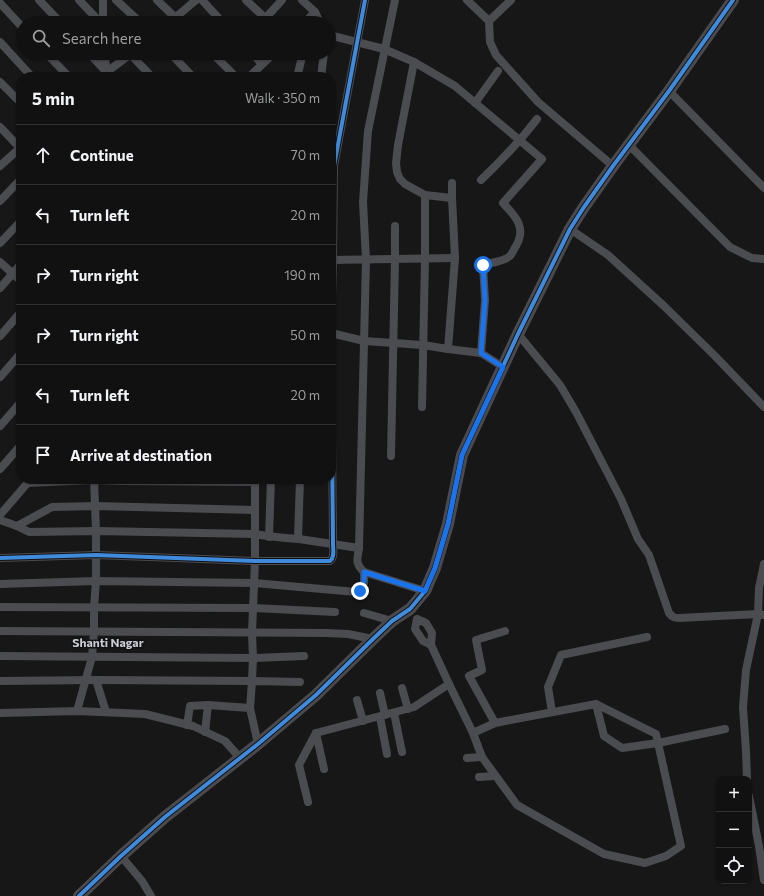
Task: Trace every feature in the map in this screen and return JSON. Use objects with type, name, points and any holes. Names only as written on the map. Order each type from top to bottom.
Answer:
[{"type":"street","points":[[39,0],[54,16]]},
{"type":"street","points":[[80,0],[95,16]]},
{"type":"street","points":[[103,16],[104,0]]},
{"type":"street","points":[[116,0],[133,16]]},
{"type":"street","points":[[157,0],[174,16]]},
{"type":"street","points":[[182,16],[196,0]]},
{"type":"street","points":[[202,0],[217,16]]},
{"type":"street","points":[[246,0],[259,16]]},
{"type":"street","points":[[268,16],[282,0]]},
{"type":"street","points":[[302,0],[315,12],[317,16]]},
{"type":"street","points":[[336,155],[364,0]]},
{"type":"street","points":[[395,0],[368,131],[363,202],[366,260],[359,548],[357,562],[364,572],[425,591]]},
{"type":"street","points":[[466,0],[489,21],[490,42],[496,55],[538,102],[613,166]]},
{"type":"street","points":[[489,21],[511,0]]},
{"type":"street","points":[[79,896],[165,817],[258,744],[316,695],[373,638],[392,621],[410,609],[425,591],[435,568],[448,524],[462,455],[518,334],[570,229],[613,166],[669,92],[733,0]]},
{"type":"street","points":[[0,3],[16,20]]},
{"type":"street","points":[[311,16],[315,12]]},
{"type":"street","points":[[336,37],[384,49],[414,62],[455,86],[542,159],[503,203],[516,218],[521,230],[518,242],[510,257],[498,262],[483,265],[485,300],[481,353]]},
{"type":"street","points":[[0,42],[16,60]]},
{"type":"street","points":[[16,60],[27,72]]},
{"type":"street","points":[[53,60],[64,72]]},
{"type":"street","points":[[94,60],[103,72]]},
{"type":"street","points":[[105,60],[106,72]]},
{"type":"street","points":[[110,72],[123,60]]},
{"type":"street","points":[[137,60],[148,72]]},
{"type":"street","points":[[177,60],[188,72]]},
{"type":"street","points":[[219,60],[231,72]]},
{"type":"street","points":[[258,60],[262,64]]},
{"type":"street","points":[[254,72],[266,60]]},
{"type":"street","points":[[298,72],[301,60]]},
{"type":"street","points":[[322,72],[323,60]]},
{"type":"street","points":[[414,62],[398,145],[396,163],[397,172],[400,179],[405,184],[424,195],[452,198]]},
{"type":"street","points":[[475,103],[498,71]]},
{"type":"street","points":[[0,82],[16,99]]},
{"type":"street","points":[[669,92],[764,188]]},
{"type":"street","points":[[481,180],[520,141],[537,119]]},
{"type":"street","points":[[0,127],[16,143]]},
{"type":"street","points":[[629,145],[730,247],[752,258],[764,259]]},
{"type":"street","points":[[0,166],[16,152]]},
{"type":"street","points":[[0,201],[16,184]]},
{"type":"street","points":[[448,350],[455,258],[452,184]]},
{"type":"street","points":[[422,407],[425,258],[424,195]]},
{"type":"street","points":[[0,243],[16,226]]},
{"type":"street","points":[[391,456],[395,226]]},
{"type":"street","points":[[570,229],[608,254],[715,356],[764,407]]},
{"type":"street","points":[[336,260],[455,258]]},
{"type":"street","points":[[0,262],[16,278]]},
{"type":"street","points":[[0,288],[16,270]]},
{"type":"street","points":[[0,336],[16,318]]},
{"type":"street","points":[[336,334],[364,341],[423,345],[448,350],[481,353],[503,367]]},
{"type":"street","points":[[518,334],[560,385],[576,412],[621,499],[638,539],[649,555],[671,616],[674,618],[679,618],[761,615]]},
{"type":"street","points":[[0,377],[16,359]]},
{"type":"street","points":[[0,426],[16,408]]},
{"type":"street","points":[[0,469],[16,451]]},
{"type":"street","points":[[0,515],[27,484]]},
{"type":"street","points":[[77,711],[92,657],[94,631],[96,581],[94,484]]},
{"type":"street","points":[[256,484],[252,633],[253,658],[250,708],[258,744]]},
{"type":"street","points":[[269,537],[271,484]]},
{"type":"street","points":[[298,539],[300,484]]},
{"type":"street","points":[[0,558],[96,555],[255,561],[330,560],[333,559],[334,555],[332,484]]},
{"type":"street","points":[[16,526],[52,507],[95,506],[256,510]]},
{"type":"street","points":[[0,520],[29,532],[96,531],[255,534],[359,548]]},
{"type":"street","points":[[746,776],[743,707],[746,670],[761,615],[759,588],[764,564]]},
{"type":"street","points":[[0,584],[96,581],[254,583],[356,592],[362,589],[364,584],[364,572]]},
{"type":"street","points":[[0,607],[253,608],[335,612]]},
{"type":"street","points":[[410,609],[417,620],[426,623],[432,633],[431,645],[473,733],[482,757],[517,805],[604,854],[645,863],[666,856],[681,846],[656,734],[596,704],[496,722],[473,733]]},
{"type":"street","points":[[364,612],[392,621]]},
{"type":"street","points":[[417,620],[415,629],[423,641],[431,645]]},
{"type":"street","points":[[0,631],[326,633],[348,634],[373,638]]},
{"type":"street","points":[[496,722],[468,676],[482,670],[476,640],[505,631]]},
{"type":"street","points":[[552,712],[548,688],[561,655],[647,637]]},
{"type":"street","points":[[0,656],[253,658],[304,656]]},
{"type":"street","points":[[96,680],[106,712]]},
{"type":"street","points":[[0,681],[96,680],[300,682]]},
{"type":"street","points":[[308,802],[299,765],[316,733],[414,707],[449,684]]},
{"type":"street","points":[[402,688],[408,709]]},
{"type":"street","points":[[380,694],[387,754]]},
{"type":"street","points":[[357,700],[363,721]]},
{"type":"street","points":[[596,704],[604,736],[622,748],[658,743],[725,729]]},
{"type":"street","points":[[187,725],[190,706],[208,705],[250,708]]},
{"type":"street","points":[[205,732],[208,705]]},
{"type":"street","points":[[0,713],[77,711],[145,714],[193,726],[225,741],[240,758]]},
{"type":"street","points":[[394,713],[402,752]]},
{"type":"street","points":[[316,733],[324,769]]},
{"type":"street","points":[[467,758],[482,757]]},
{"type":"street","points":[[479,777],[495,776]]},
{"type":"street","points":[[752,811],[764,880]]},
{"type":"street","points":[[121,856],[142,881],[151,896]]},
{"type":"cycle path","points":[[336,155],[365,0]]},
{"type":"cycle path","points":[[79,896],[165,817],[258,744],[316,695],[392,621],[410,609],[425,591],[435,568],[448,524],[462,455],[518,334],[570,229],[613,166],[669,91],[733,0]]},
{"type":"cycle path","points":[[0,558],[96,555],[255,561],[330,561],[333,558],[332,484]]},
{"type":"district","name":"Shanti Nagar","points":[[108,642]]},
{"type":"route","points":[[360,591],[364,584],[364,572],[425,591],[435,568],[448,524],[462,455],[503,367],[481,353],[485,300],[485,278],[483,265]]}]
